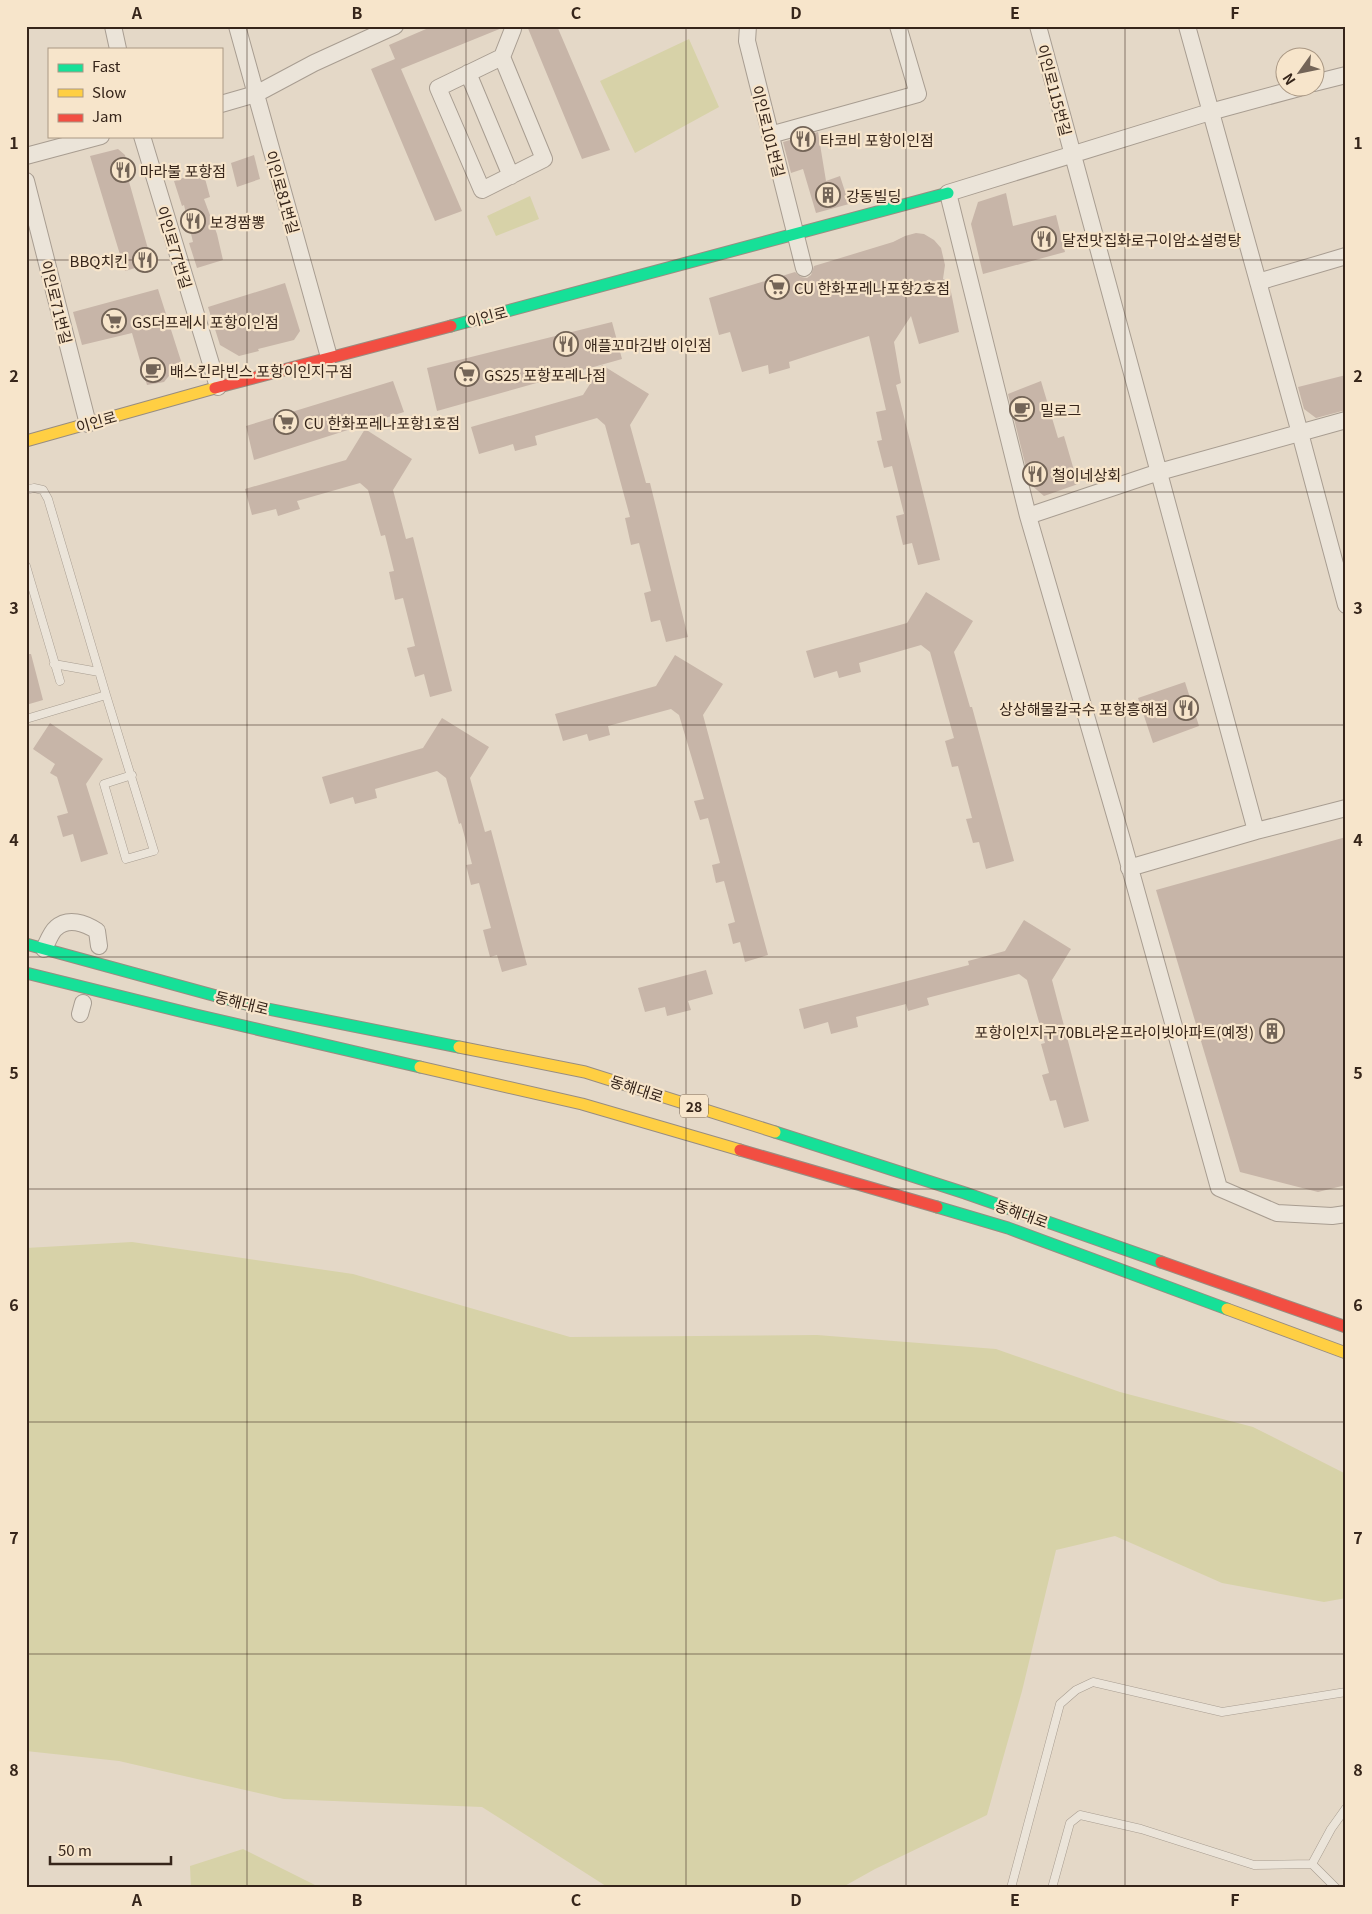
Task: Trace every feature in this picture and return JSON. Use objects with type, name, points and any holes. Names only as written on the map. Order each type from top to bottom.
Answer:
[{"type":"main road","name":"이인로","points":[[26,441],[329,357],[796,235],[948,193]]},
{"type":"main road","name":"동해대로","points":[[26,944],[253,1006],[585,1072],[965,1193],[1346,1327]]},
{"type":"main road","points":[[26,973],[196,1015],[582,1104],[1008,1228],[1346,1353]]},
{"type":"street","points":[[113,26],[118,48]]},
{"type":"street","name":"이인로81번길","points":[[237,26],[329,357]]},
{"type":"street","points":[[222,104],[256,94],[314,63],[395,26]]},
{"type":"street","points":[[502,57],[544,159],[482,190],[438,88],[502,57],[513,29],[512,26]]},
{"type":"street","name":"이인로101번길","points":[[748,26],[746,41],[804,268]]},
{"type":"street","points":[[770,135],[918,94],[898,26]]},
{"type":"street","name":"이인로115번길","points":[[1038,26],[1256,831]]},
{"type":"street","points":[[1187,26],[1300,433],[1340,562],[1346,605]]},
{"type":"street","points":[[468,73],[512,176]]},
{"type":"street","points":[[1324,80],[1346,75]]},
{"type":"street","points":[[1274,95],[1210,112],[948,193],[1028,516],[1219,1188],[1276,1213],[1332,1216],[1346,1214]]},
{"type":"street","points":[[26,156],[94,138]]},
{"type":"street","name":"이인로77번길","points":[[143,138],[218,387]]},
{"type":"street","name":"이인로71번길","points":[[26,181],[88,424]]},
{"type":"street","points":[[1258,282],[1346,256]]},
{"type":"street","points":[[1028,516],[1158,472],[1346,420]]},
{"type":"street","points":[[1129,868],[1256,831],[1346,808]]},
{"type":"street","points":[[44,949],[55,928],[68,922],[86,924],[97,931],[99,946]]},
{"type":"lane","points":[[26,490],[34,488],[43,490],[48,499],[99,672],[132,775],[154,851],[126,859],[104,784],[132,775]]},
{"type":"lane","points":[[26,566],[60,681]]},
{"type":"lane","points":[[54,664],[99,672]]},
{"type":"lane","points":[[26,719],[106,695]]},
{"type":"lane","points":[[1011,1888],[1060,1704],[1076,1690],[1093,1682],[1222,1712],[1346,1692]]},
{"type":"lane","points":[[1312,1864],[1331,1829],[1346,1808]]},
{"type":"lane","points":[[1052,1888],[1070,1823],[1080,1815],[1141,1829],[1254,1866],[1312,1864],[1336,1888]]},
{"type":"shaded area","points":[[689,39],[719,107],[635,153],[600,81]]},
{"type":"shaded area","points":[[530,196],[539,219],[496,236],[487,216]]},
{"type":"shaded area","points":[[132,1242],[353,1274],[570,1337],[817,1335],[996,1349],[1120,1392],[1253,1427],[1346,1474],[1346,1598],[1324,1602],[1222,1583],[1115,1536],[1056,1550],[1022,1691],[987,1815],[875,1869],[841,1888],[609,1888],[482,1807],[284,1799],[119,1761],[26,1751],[26,1248]]},
{"type":"shaded area","points":[[243,1849],[321,1888],[191,1888],[190,1866]]},
{"type":"building","points":[[433,26],[502,26],[502,28],[401,69],[462,211],[435,221],[371,69],[395,59],[389,45]]},
{"type":"building","points":[[527,26],[557,26],[610,150],[582,159]]},
{"type":"building","points":[[818,132],[826,181],[840,176],[849,204],[816,213],[803,169],[791,173],[783,142]]},
{"type":"building","points":[[118,149],[125,155],[130,178],[128,178],[152,263],[125,271],[90,156]]},
{"type":"building","points":[[254,155],[260,179],[237,187],[231,163]]},
{"type":"building","points":[[203,171],[210,197],[204,199],[217,234],[223,260],[197,268],[189,243],[193,242],[184,205],[182,206],[174,181]]},
{"type":"building","points":[[1006,193],[1013,226],[1056,215],[1065,252],[983,274],[971,224],[978,202]]},
{"type":"building","points":[[916,233],[924,234],[934,240],[941,248],[945,265],[943,279],[949,282],[959,332],[919,344],[911,316],[894,342],[901,383],[896,385],[940,560],[918,565],[912,543],[903,545],[896,516],[904,514],[892,466],[884,468],[877,441],[882,440],[876,412],[886,410],[869,336],[789,362],[790,368],[769,374],[768,365],[742,372],[730,332],[719,335],[709,298],[795,272],[801,277],[807,278],[811,275],[814,266]]},
{"type":"building","points":[[285,283],[300,331],[294,340],[239,356],[220,345],[208,307]]},
{"type":"building","points":[[158,289],[181,361],[164,382],[147,385],[132,333],[82,345],[73,312]]},
{"type":"building","points":[[612,322],[622,359],[437,411],[427,368]]},
{"type":"building","points":[[602,365],[649,394],[630,425],[646,483],[650,483],[688,637],[666,642],[660,620],[651,622],[644,593],[651,591],[639,543],[631,545],[625,518],[630,517],[605,425],[597,418],[535,436],[537,445],[515,451],[513,444],[479,454],[471,427],[583,395]]},
{"type":"building","points":[[1346,375],[1346,410],[1316,418],[1304,409],[1298,387]]},
{"type":"building","points":[[393,381],[404,412],[254,460],[246,426]]},
{"type":"building","points":[[1041,381],[1058,438],[1064,436],[1078,484],[1044,496],[1030,484],[1008,394]]},
{"type":"building","points":[[365,429],[412,459],[393,490],[406,539],[413,537],[452,691],[430,697],[424,674],[415,677],[407,648],[415,646],[403,598],[395,600],[389,572],[394,571],[385,535],[381,536],[368,490],[360,483],[297,501],[300,509],[278,516],[276,509],[252,515],[245,489],[346,460]]},
{"type":"building","points":[[926,592],[973,621],[954,652],[970,707],[972,707],[1014,861],[986,869],[979,842],[973,843],[966,819],[972,818],[958,766],[952,767],[945,741],[954,738],[930,652],[921,645],[859,663],[861,672],[839,678],[837,671],[814,678],[806,651],[907,623]]},
{"type":"building","points":[[26,654],[31,654],[43,700],[26,705]]},
{"type":"building","points":[[675,655],[723,684],[703,715],[768,955],[745,962],[740,942],[733,944],[728,924],[735,922],[724,881],[716,883],[712,865],[720,863],[708,818],[700,820],[694,801],[704,799],[679,715],[671,709],[608,726],[610,735],[589,741],[587,734],[563,741],[555,714],[656,686]]},
{"type":"building","points":[[1185,682],[1199,726],[1153,743],[1138,698]]},
{"type":"building","points":[[442,718],[489,747],[470,778],[485,832],[491,830],[527,965],[502,972],[497,955],[490,957],[483,930],[491,928],[479,883],[471,885],[466,865],[472,864],[446,778],[437,771],[375,789],[377,798],[355,804],[353,797],[330,804],[322,777],[423,748]]},
{"type":"building","points":[[50,723],[103,759],[86,784],[108,854],[81,862],[73,834],[63,837],[57,816],[68,813],[57,777],[50,773],[55,764],[33,749]]},
{"type":"building","name":"포항이인지구70BL라온프라이빗아파트(예정)","points":[[1346,837],[1346,1185],[1318,1192],[1240,1172],[1156,890]]},
{"type":"building","points":[[1024,920],[1071,949],[1052,980],[1089,1121],[1064,1128],[1056,1100],[1050,1101],[1042,1075],[1049,1073],[1041,1044],[1045,1043],[1027,980],[1019,974],[927,998],[929,1005],[908,1011],[906,1004],[856,1017],[858,1027],[831,1034],[828,1022],[804,1029],[799,1009],[969,965],[968,961],[1005,951]]},
{"type":"building","points":[[706,970],[713,994],[688,1001],[691,1010],[667,1016],[665,1007],[645,1012],[638,988]]},
{"type":"traffic: fast","points":[[451,326],[948,193]]},
{"type":"traffic: fast","points":[[26,944],[253,1006],[459,1047]]},
{"type":"traffic: fast","points":[[26,973],[420,1067]]},
{"type":"traffic: fast","points":[[775,1132],[965,1193],[1161,1262]]},
{"type":"traffic: fast","points":[[937,1207],[1008,1228],[1227,1309]]},
{"type":"traffic: slow","points":[[26,441],[215,388]]},
{"type":"traffic: slow","points":[[459,1047],[585,1072],[775,1132]]},
{"type":"traffic: slow","points":[[420,1067],[582,1104],[740,1150]]},
{"type":"traffic: slow","points":[[1227,1309],[1346,1353]]},
{"type":"traffic: jam","points":[[215,388],[451,326]]},
{"type":"traffic: jam","points":[[740,1150],[937,1207]]},
{"type":"traffic: jam","points":[[1161,1262],[1346,1327]]},
{"type":"place","name":"타코비 포항이인점","points":[[803,139]]},
{"type":"place","name":"마라불 포항점","points":[[123,170]]},
{"type":"place","name":"강동빌딩","points":[[828,195]]},
{"type":"place","name":"보경짬뽕","points":[[193,221]]},
{"type":"place","name":"달전맛집화로구이암소설렁탕","points":[[1044,239]]},
{"type":"place","name":"BBQ치킨","points":[[145,260]]},
{"type":"place","name":"CU 한화포레나포항2호점","points":[[777,287]]},
{"type":"place","name":"GS더프레시 포항이인점","points":[[114,321]]},
{"type":"place","name":"애플꼬마김밥 이인점","points":[[566,344]]},
{"type":"place","name":"배스킨라빈스 포항이인지구점","points":[[153,370]]},
{"type":"place","name":"GS25 포항포레나점","points":[[467,374]]},
{"type":"place","name":"밀로그","points":[[1022,409]]},
{"type":"place","name":"CU 한화포레나포항1호점","points":[[286,422]]},
{"type":"place","name":"철이네상회","points":[[1035,474]]},
{"type":"place","name":"상상해물칼국수 포항흥해점","points":[[1186,708]]},
{"type":"place","name":"포항이인지구70BL라온프라이빗아파트(예정)","points":[[1272,1031]]}]
